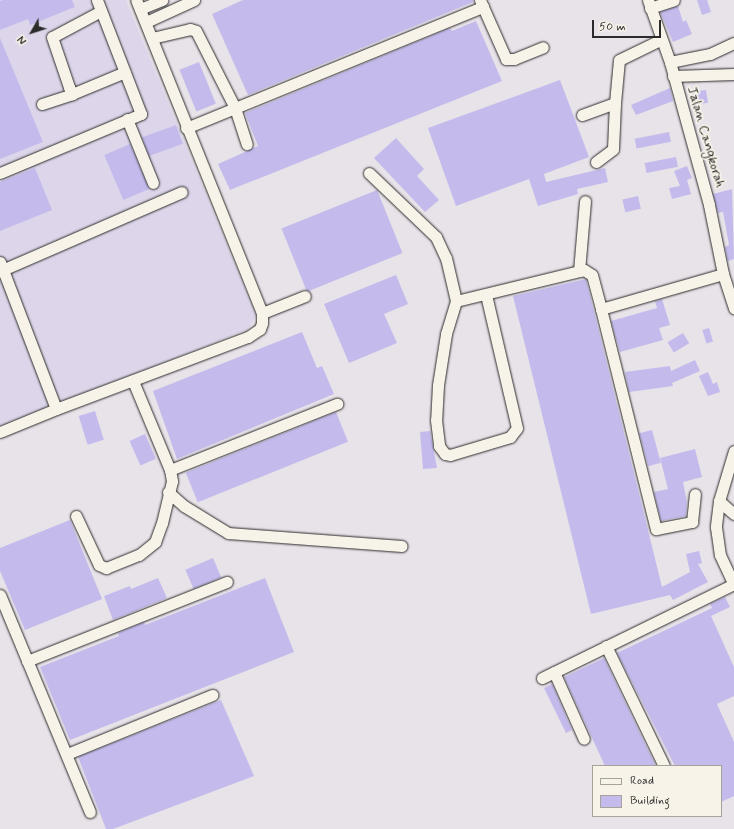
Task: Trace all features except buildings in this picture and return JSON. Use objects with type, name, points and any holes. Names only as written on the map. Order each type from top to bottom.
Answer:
[{"type":"street","points":[[0,173],[141,113],[97,0]]},
{"type":"street","points":[[146,22],[194,0]]},
{"type":"street","points":[[649,4],[674,0]]},
{"type":"street","points":[[0,432],[56,409],[255,334],[262,323],[262,313],[186,128],[170,99],[152,38],[138,5],[157,1]]},
{"type":"street","points":[[186,128],[482,3],[506,59],[514,59],[543,47]]},
{"type":"street","name":"Jalan Cangkorah","points":[[649,4],[660,40],[670,62],[709,205],[724,274],[734,308]]},
{"type":"street","points":[[72,94],[52,37],[101,11]]},
{"type":"street","points":[[152,38],[190,29],[196,31],[235,108],[247,144]]},
{"type":"street","points":[[596,162],[613,149],[619,60],[660,40]]},
{"type":"street","points":[[670,62],[710,54],[734,43]]},
{"type":"street","points":[[42,104],[72,94],[125,72]]},
{"type":"street","points":[[673,76],[734,74]]},
{"type":"street","points":[[582,115],[615,103]]},
{"type":"street","points":[[127,119],[153,184]]},
{"type":"street","points":[[369,173],[436,237],[446,258],[456,301],[446,334],[436,420],[439,446],[445,454],[450,455],[510,437],[517,428],[486,295]]},
{"type":"street","points":[[56,409],[1,267],[182,192]]},
{"type":"street","points":[[579,270],[585,201]]},
{"type":"street","points":[[456,301],[486,295],[579,270],[587,270],[592,275],[656,529],[692,522],[695,494]]},
{"type":"street","points":[[601,309],[724,274]]},
{"type":"street","points":[[262,313],[305,296]]},
{"type":"street","points":[[76,516],[99,565],[106,568],[114,567],[139,556],[154,542],[162,523],[172,480],[170,470],[133,380]]},
{"type":"street","points":[[170,470],[337,404]]},
{"type":"street","points":[[542,678],[734,585],[720,555],[717,542],[719,500],[734,451]]},
{"type":"street","points":[[168,492],[184,506],[228,533],[402,546]]},
{"type":"street","points":[[719,500],[734,514]]},
{"type":"street","points":[[27,661],[227,582]]},
{"type":"street","points":[[0,595],[90,812]]},
{"type":"street","points":[[606,646],[664,765]]},
{"type":"street","points":[[554,672],[584,739]]},
{"type":"street","points":[[67,754],[212,695]]},
{"type":"shaded area","points":[[0,0],[126,0],[256,316],[248,329],[0,428]]}]
